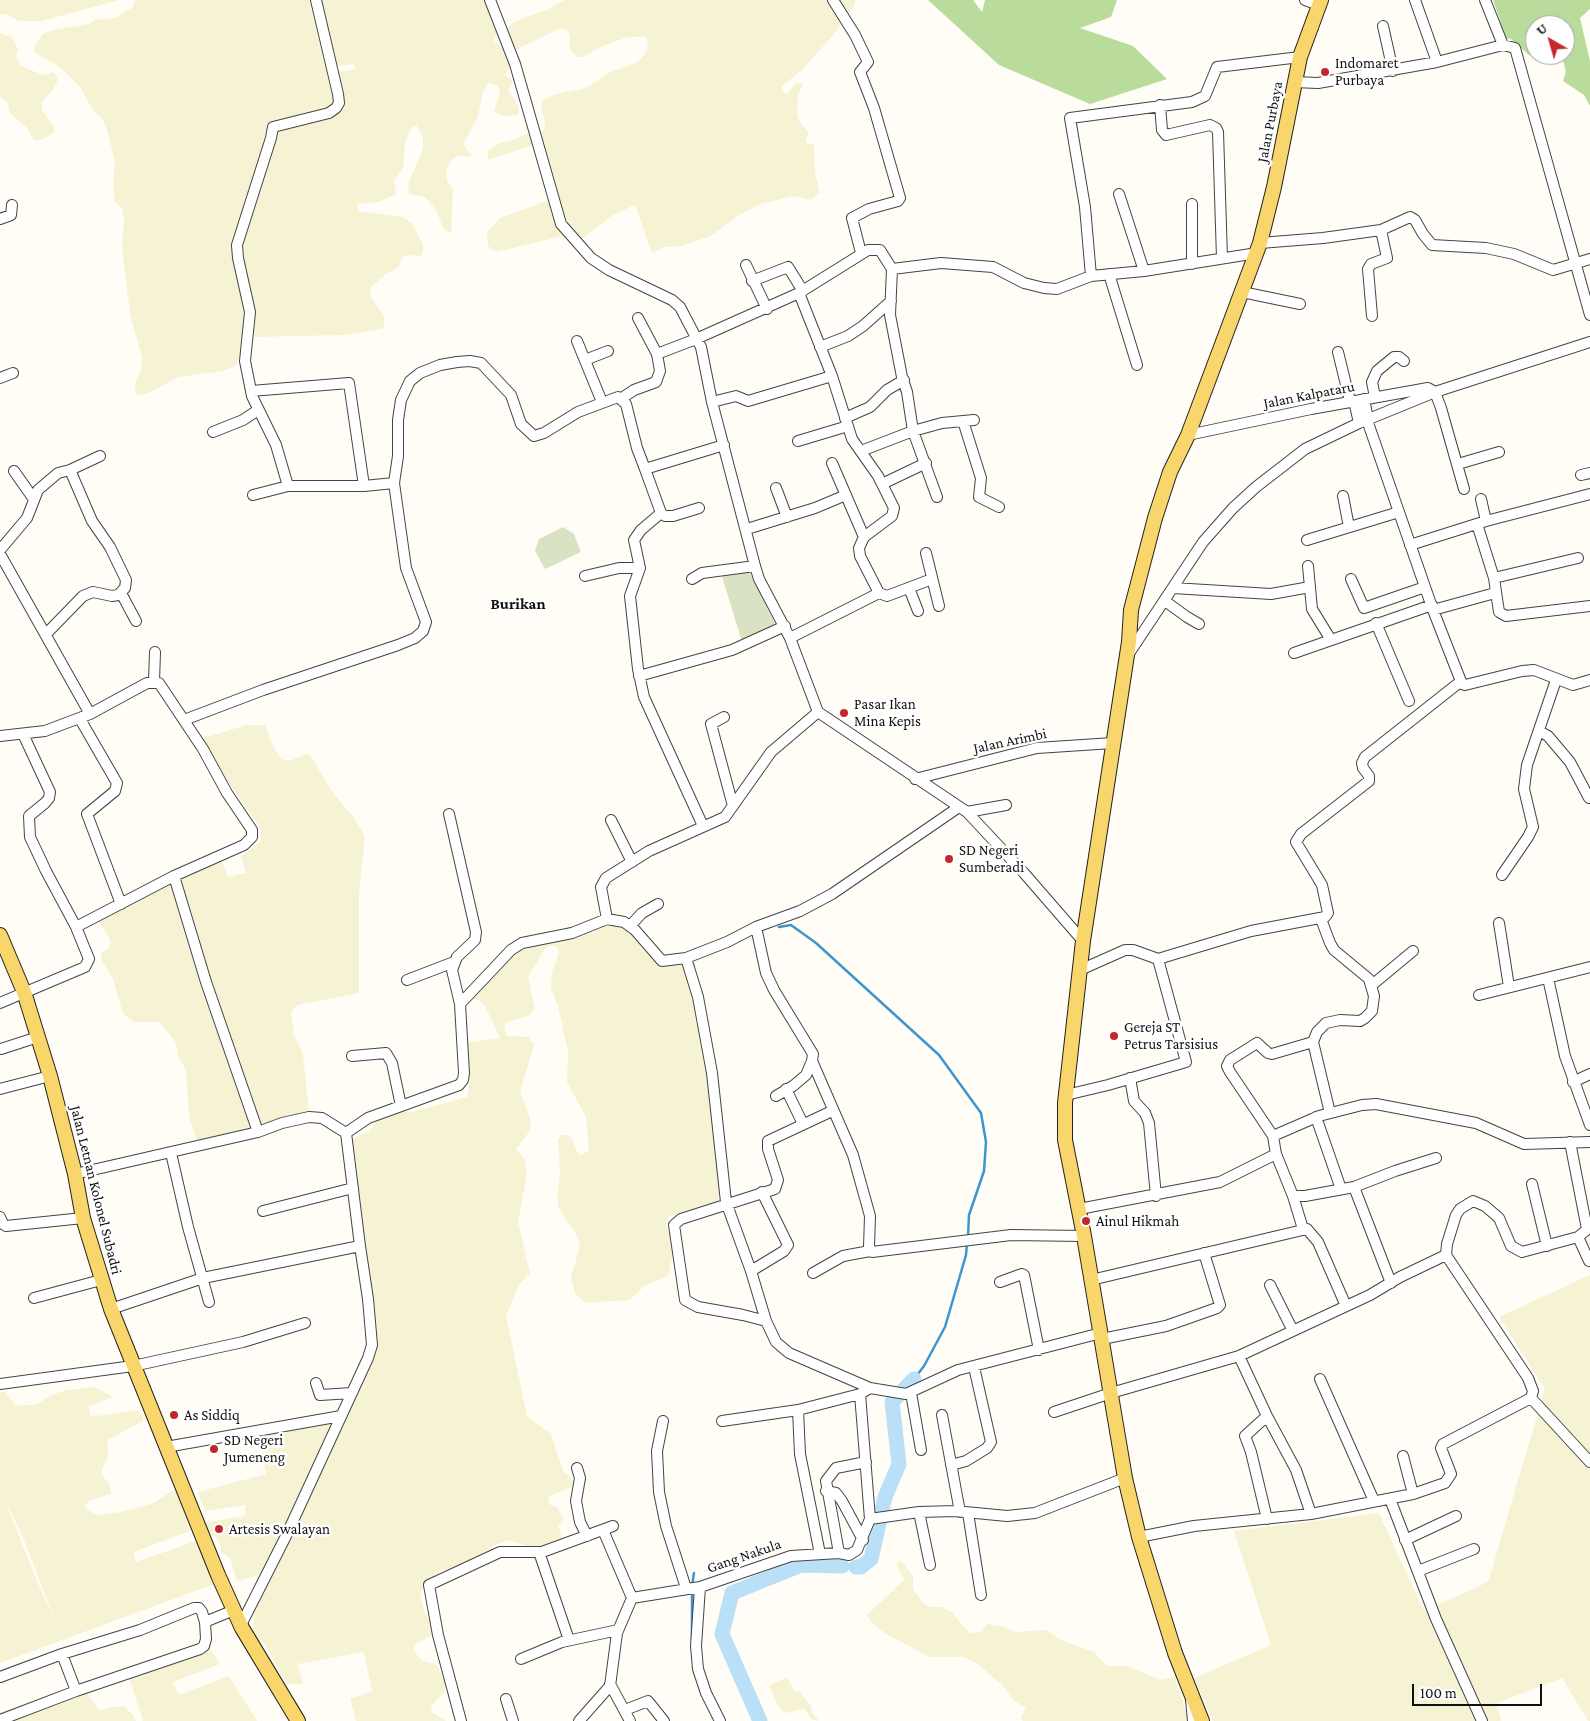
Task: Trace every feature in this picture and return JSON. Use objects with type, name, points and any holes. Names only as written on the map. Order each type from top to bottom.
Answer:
[{"type":"main road","name":"Jalan Purbaya","points":[[1202,1721],[1175,1652],[1139,1537],[1125,1478],[1084,1236],[1065,1140],[1066,1095],[1083,941],[1126,658],[1131,610],[1155,518],[1170,472],[1188,435],[1258,248],[1274,187],[1300,57],[1320,3]]},
{"type":"main road","name":"Jalan Letnan Kolonel Subadri","points":[[0,936],[24,992],[50,1076],[75,1174],[83,1218],[111,1309],[234,1610],[298,1721]]},
{"type":"street","points":[[288,486],[276,445],[258,410],[245,361],[250,312],[237,246],[273,127],[329,113],[336,108],[338,103],[338,94],[316,0]]},
{"type":"street","points":[[490,0],[516,64],[561,224],[568,234],[597,262],[609,270],[672,300],[680,307],[701,347],[712,402],[755,566],[759,578],[785,626],[818,712],[963,810],[1024,873],[1083,941]]},
{"type":"street","points":[[833,0],[855,35],[868,62],[860,72],[874,108],[900,198],[898,202],[869,209],[852,218],[861,253]]},
{"type":"street","points":[[1305,0],[1320,3]]},
{"type":"street","points":[[1415,0],[1437,62]]},
{"type":"street","points":[[1485,0],[1503,45]]},
{"type":"street","points":[[1383,26],[1393,71]]},
{"type":"street","points":[[1294,82],[1318,83],[1437,62],[1503,45],[1514,48],[1590,315]]},
{"type":"street","points":[[1091,276],[1085,207],[1070,118],[1192,102],[1202,98],[1217,67],[1300,57]]},
{"type":"street","points":[[1160,105],[1162,130],[1166,135],[1210,125],[1216,128],[1218,132],[1222,258]]},
{"type":"street","points":[[1119,194],[1144,271]]},
{"type":"street","points":[[1192,204],[1192,264]]},
{"type":"street","points":[[0,219],[11,215],[12,205]]},
{"type":"street","points":[[892,269],[941,263],[993,267],[1024,283],[1057,289],[1091,276],[1192,264],[1258,248],[1381,230],[1412,218],[1432,244],[1486,248],[1514,254],[1553,270],[1590,258]]},
{"type":"street","points":[[1372,316],[1368,269],[1371,264],[1387,258],[1381,230]]},
{"type":"street","points":[[657,354],[767,309],[801,292],[861,253],[875,249],[880,250],[892,269],[890,315],[913,431],[937,497]]},
{"type":"street","points":[[746,265],[752,282],[767,309]]},
{"type":"street","points":[[752,282],[788,267],[801,292],[832,376],[852,439],[882,484],[894,512],[889,519],[864,536],[858,548],[860,556],[880,592],[887,596],[932,579]]},
{"type":"street","points":[[1109,274],[1137,365]]},
{"type":"street","points":[[1242,292],[1300,304]]},
{"type":"street","points":[[820,347],[848,336],[863,326],[891,301]]},
{"type":"street","points":[[184,720],[263,690],[398,645],[415,638],[423,631],[426,622],[406,568],[394,483],[398,456],[398,420],[401,400],[410,381],[420,373],[440,365],[470,361],[481,364],[511,395],[521,424],[534,436],[544,433],[578,412],[615,397],[622,398],[656,382],[660,371],[657,354],[638,318]]},
{"type":"street","points":[[577,340],[602,402]]},
{"type":"street","points":[[1126,658],[1203,542],[1233,508],[1256,487],[1305,449],[1365,421],[1435,392],[1590,342]]},
{"type":"street","points":[[585,360],[608,351]]},
{"type":"street","points":[[1338,352],[1399,512],[1460,682],[1465,685],[1522,671],[1534,670],[1573,685],[1590,680]]},
{"type":"street","points":[[1375,397],[1372,382],[1376,371],[1394,357],[1399,356],[1404,362]]},
{"type":"street","points":[[0,378],[13,373]]},
{"type":"street","points":[[712,402],[736,396],[748,402],[832,376]]},
{"type":"street","points":[[798,441],[847,422],[870,407],[887,390],[904,380]]},
{"type":"street","points":[[252,390],[349,383],[364,486]]},
{"type":"street","name":"Jalan Kalpataru","points":[[1188,435],[1422,387],[1435,392]]},
{"type":"street","points":[[1435,392],[1464,489]]},
{"type":"street","points":[[622,398],[626,404],[637,448],[661,513],[665,516],[673,516],[699,508]]},
{"type":"street","points":[[214,432],[243,420],[258,410]]},
{"type":"street","points":[[861,451],[913,431],[942,423],[974,420]]},
{"type":"street","points":[[963,421],[981,478],[979,496],[999,507]]},
{"type":"street","points":[[645,469],[724,445]]},
{"type":"street","points":[[1458,464],[1499,452]]},
{"type":"street","points":[[90,714],[0,552],[22,526],[33,498],[49,479],[100,456]]},
{"type":"street","points":[[832,463],[864,536]]},
{"type":"street","points":[[882,484],[926,463]]},
{"type":"street","points":[[46,634],[83,596],[93,592],[112,596],[121,593],[125,588],[126,580],[110,547],[92,521],[70,470]]},
{"type":"street","points":[[14,471],[33,498]]},
{"type":"street","points":[[253,495],[288,486],[364,486],[394,483]]},
{"type":"street","points":[[776,488],[787,517]]},
{"type":"street","points":[[1410,545],[1481,522],[1590,494]]},
{"type":"street","points":[[747,530],[846,495]]},
{"type":"street","points":[[1344,496],[1349,527]]},
{"type":"street","points":[[1480,499],[1481,522],[1494,578],[1499,612],[1506,616],[1590,606]]},
{"type":"street","points":[[1307,540],[1399,512]]},
{"type":"street","points":[[661,513],[641,530],[634,540],[640,568],[630,596],[639,676],[644,697],[703,826]]},
{"type":"street","points":[[926,553],[939,606]]},
{"type":"street","points":[[1494,578],[1578,558]]},
{"type":"street","points":[[692,579],[702,573],[755,566]]},
{"type":"street","points":[[1308,566],[1312,609],[1331,640]]},
{"type":"street","points":[[585,576],[613,569],[640,568]]},
{"type":"street","points":[[1352,579],[1408,701]]},
{"type":"street","points":[[1173,588],[1271,594],[1310,587]]},
{"type":"street","points":[[1364,608],[1425,587]]},
{"type":"street","points":[[909,588],[918,611]]},
{"type":"street","points":[[790,638],[880,592]]},
{"type":"street","points":[[121,593],[136,620]]},
{"type":"street","points":[[1294,653],[1373,624],[1496,593]]},
{"type":"street","points":[[1165,601],[1199,624]]},
{"type":"street","points":[[639,676],[732,650],[785,626]]},
{"type":"street","points":[[154,652],[154,682]]},
{"type":"street","points":[[1502,875],[1533,826],[1524,789],[1527,765],[1556,680]]},
{"type":"street","points":[[76,927],[174,876],[244,845],[252,836],[249,825],[227,793],[203,749],[163,688],[154,682]]},
{"type":"street","points":[[0,736],[52,729],[80,719],[154,682]]},
{"type":"street","points":[[1080,970],[1125,950],[1133,950],[1158,959],[1251,931],[1321,919],[1328,913],[1322,885],[1296,842],[1301,834],[1369,781],[1369,776],[1362,763],[1365,756],[1460,682]]},
{"type":"street","points":[[607,919],[601,887],[606,878],[649,851],[725,817],[771,752],[818,712]]},
{"type":"street","points":[[724,717],[711,724],[733,806]]},
{"type":"street","points":[[80,719],[117,783],[115,791],[87,814],[121,904]]},
{"type":"street","points":[[1539,731],[1548,736],[1570,762],[1589,798]]},
{"type":"street","points":[[0,1004],[85,967],[89,959],[76,927],[30,837],[29,816],[46,803],[50,792],[23,734]]},
{"type":"street","name":"Jalan Arimbi","points":[[915,779],[1037,748],[1113,743]]},
{"type":"street","points":[[460,1004],[511,950],[522,943],[572,933],[607,919],[624,922],[630,926],[662,961],[686,958],[727,942],[756,927],[800,911],[832,894],[963,810],[1006,805]]},
{"type":"street","points":[[407,980],[454,962],[475,940],[476,932],[449,814]]},
{"type":"street","points":[[610,820],[632,862]]},
{"type":"street","points":[[174,876],[206,982],[258,1132]]},
{"type":"street","points":[[630,926],[642,913],[658,904]]},
{"type":"street","points":[[1321,919],[1334,950],[1357,968],[1372,985],[1374,996],[1372,1011],[1366,1018],[1360,1021],[1340,1020],[1326,1023],[1317,1032],[1313,1042],[1330,1113]]},
{"type":"street","points":[[1499,922],[1509,987]]},
{"type":"street","points":[[756,927],[766,973],[774,990],[811,1048],[812,1061],[831,1101],[832,1111],[853,1156],[870,1216],[869,1251]]},
{"type":"street","points":[[1372,985],[1413,951]]},
{"type":"street","points":[[686,958],[698,997],[712,1073],[726,1202],[751,1271],[766,1321],[776,1342],[789,1353],[870,1388],[900,1394],[911,1393],[958,1370],[1101,1336],[1171,1325],[1198,1316],[1220,1305],[1204,1253]]},
{"type":"street","points":[[1066,1095],[1186,1062],[1158,959]]},
{"type":"street","points":[[346,1133],[368,1118],[454,1088],[463,1080],[460,1004],[452,970],[454,962]]},
{"type":"street","points":[[1479,995],[1590,967]]},
{"type":"street","points":[[1548,978],[1573,1082],[1590,1125]]},
{"type":"street","points":[[1,1049],[38,1036]]},
{"type":"street","points":[[1303,1229],[1293,1196],[1276,1154],[1273,1136],[1227,1066],[1230,1060],[1258,1043],[1268,1053],[1272,1054],[1313,1042]]},
{"type":"street","points":[[352,1056],[374,1052],[386,1053],[392,1063],[401,1106]]},
{"type":"street","points":[[776,1096],[800,1081],[812,1061]]},
{"type":"street","points":[[1573,1082],[1590,1074]]},
{"type":"street","points":[[0,1089],[50,1076]]},
{"type":"street","points":[[1130,1078],[1134,1101],[1145,1113],[1149,1123],[1156,1196]]},
{"type":"street","points":[[786,1089],[803,1124]]},
{"type":"street","points":[[1273,1136],[1316,1117],[1362,1105],[1376,1104],[1476,1123],[1524,1144],[1590,1142]]},
{"type":"street","points":[[766,1321],[743,1314],[698,1307],[683,1296],[674,1225],[681,1219],[726,1202],[775,1189],[778,1185],[768,1149],[768,1141],[832,1111]]},
{"type":"street","points":[[75,1174],[258,1132],[282,1123],[309,1117],[322,1118],[346,1133]]},
{"type":"street","points":[[1316,1117],[1341,1189]]},
{"type":"street","points":[[241,1625],[261,1588],[352,1393],[372,1345],[368,1299],[346,1133]]},
{"type":"street","points":[[1139,1537],[1194,1526],[1311,1514],[1413,1494],[1445,1483],[1451,1474],[1441,1448],[1443,1444],[1531,1398],[1533,1391],[1528,1378],[1446,1255],[1447,1244],[1456,1215],[1460,1209],[1473,1201],[1484,1206],[1499,1218],[1507,1239],[1516,1250],[1522,1252],[1578,1237],[1588,1228],[1570,1142]]},
{"type":"street","points":[[171,1153],[188,1227],[209,1302]]},
{"type":"street","points":[[1079,1209],[1156,1196],[1220,1182],[1276,1154]]},
{"type":"street","points":[[1293,1196],[1305,1196],[1354,1187],[1395,1170],[1436,1158]]},
{"type":"street","points":[[1532,1184],[1547,1246]]},
{"type":"street","points":[[1354,1187],[1391,1282]]},
{"type":"street","points":[[263,1211],[353,1188]]},
{"type":"street","points":[[751,1271],[784,1251],[788,1245],[762,1192]]},
{"type":"street","points":[[0,1217],[6,1226],[83,1218]]},
{"type":"street","points":[[1091,1280],[1303,1229],[1309,1230],[1318,1242],[1346,1306]]},
{"type":"street","points":[[813,1272],[830,1262],[855,1252],[877,1252],[1011,1235],[1084,1236]]},
{"type":"street","points":[[1578,1237],[1590,1260]]},
{"type":"street","points":[[111,1309],[203,1278],[360,1246]]},
{"type":"street","points":[[1054,1412],[1111,1393],[1239,1356],[1292,1329],[1346,1306],[1446,1255]]},
{"type":"street","points":[[1000,1282],[1022,1274],[1024,1275],[1039,1350]]},
{"type":"street","points":[[34,1298],[101,1280]]},
{"type":"street","points":[[1270,1285],[1292,1329]]},
{"type":"street","points":[[0,1384],[133,1366],[244,1342],[305,1323]]},
{"type":"street","points":[[1239,1356],[1267,1416],[1296,1470],[1311,1514]]},
{"type":"street","points":[[951,1465],[966,1461],[987,1448],[991,1442],[974,1367]]},
{"type":"street","points":[[1320,1379],[1374,1501]]},
{"type":"street","points":[[316,1383],[320,1395],[352,1393]]},
{"type":"street","points":[[722,1421],[798,1410],[860,1394],[870,1388]]},
{"type":"street","points":[[911,1393],[921,1450]]},
{"type":"street","points":[[860,1394],[866,1462],[876,1518],[863,1540]]},
{"type":"street","points":[[1531,1398],[1590,1462]]},
{"type":"street","points":[[798,1410],[800,1454],[820,1554]]},
{"type":"street","points":[[942,1415],[951,1465],[964,1512],[981,1595]]},
{"type":"street","points":[[166,1447],[341,1416]]},
{"type":"street","points":[[1267,1416],[1245,1436],[1251,1452],[1267,1519]]},
{"type":"street","points":[[663,1421],[657,1451],[659,1492],[666,1526],[693,1588],[698,1669],[706,1693],[720,1721]]},
{"type":"street","points":[[1403,1456],[1413,1494]]},
{"type":"street","points":[[838,1553],[826,1491],[826,1481],[836,1468],[866,1462]]},
{"type":"street","points":[[577,1468],[580,1478],[576,1501],[580,1522],[587,1536]]},
{"type":"street","points":[[876,1518],[919,1512],[964,1512],[1007,1516],[1035,1513],[1125,1478]]},
{"type":"street","points":[[826,1491],[836,1493],[863,1540]]},
{"type":"street","points":[[1390,1499],[1436,1619],[1482,1721]]},
{"type":"street","points":[[919,1512],[930,1564]]},
{"type":"street","points":[[1405,1540],[1456,1516]]},
{"type":"street","points":[[461,1721],[438,1635],[429,1585],[500,1552],[539,1552],[608,1528],[632,1598],[618,1630],[610,1684],[579,1721]]},
{"type":"street","name":"Gang Nakula","points":[[632,1598],[693,1588],[791,1556],[838,1553],[849,1555],[853,1553],[863,1540]]},
{"type":"street","points":[[1418,1571],[1474,1549]]},
{"type":"street","points":[[539,1552],[569,1640]]},
{"type":"street","points":[[0,1677],[62,1654],[140,1630],[194,1608],[199,1608],[202,1612],[206,1639],[204,1646],[200,1649],[76,1691],[0,1720]]},
{"type":"street","points":[[204,1622],[234,1610]]},
{"type":"street","points":[[521,1659],[569,1640],[618,1630]]},
{"type":"street","points":[[62,1654],[76,1691]]},
{"type":"street","points":[[610,1684],[630,1721]]},
{"type":"street","points":[[1191,1696],[1193,1721]]},
{"type":"street","points":[[506,1700],[513,1721]]},
{"type":"street","points":[[625,1710],[648,1701],[664,1721]]},
{"type":"shaded area","points":[[0,0],[119,0],[42,21],[19,21],[6,14],[0,14]]},
{"type":"shaded area","points":[[135,0],[311,0],[334,87],[334,106],[277,123],[241,246],[276,128],[339,108],[335,72],[355,69],[353,64],[334,67],[330,49],[332,43],[316,0],[486,0],[494,14],[491,23],[497,31],[494,41],[506,51],[511,67],[504,75],[512,79],[512,84],[508,89],[519,108],[518,115],[503,116],[494,111],[500,94],[498,86],[489,83],[483,91],[478,116],[464,143],[466,149],[473,155],[468,157],[457,156],[451,161],[446,172],[447,181],[453,190],[451,233],[444,230],[436,210],[425,197],[409,194],[408,184],[423,148],[423,136],[416,125],[411,128],[405,143],[403,168],[394,180],[396,194],[379,202],[357,204],[358,211],[402,217],[412,223],[423,245],[423,253],[420,257],[410,255],[402,257],[399,267],[386,274],[370,288],[371,297],[384,316],[384,328],[346,335],[250,337],[248,303],[246,337],[236,366],[223,371],[178,377],[153,391],[142,395],[136,394],[135,384],[141,370],[142,359],[130,313],[122,248],[124,219],[122,208],[115,202],[113,186],[115,162],[106,126],[100,116],[94,112],[80,87],[61,68],[34,52],[35,45],[43,34],[53,30],[89,24],[95,20],[115,18],[133,7]]},
{"type":"shaded area","points":[[564,0],[855,0],[854,6],[835,33],[803,69],[781,87],[783,92],[787,94],[795,84],[803,83],[798,95],[797,112],[799,121],[809,133],[806,139],[807,143],[814,144],[815,173],[820,193],[811,200],[794,196],[760,204],[738,216],[711,236],[681,246],[665,247],[652,253],[635,205],[614,214],[583,238],[559,237],[496,252],[488,246],[487,232],[500,218],[552,199],[534,145],[488,160],[488,151],[500,143],[516,139],[528,133],[538,133],[544,130],[545,119],[541,108],[544,99],[556,94],[586,88],[608,73],[636,63],[646,53],[648,41],[644,36],[625,38],[598,48],[585,57],[577,57],[569,48],[570,36],[567,30],[561,28],[515,50],[507,28],[516,21],[549,9]]},
{"type":"shaded area","points":[[0,33],[12,37],[18,49],[16,56],[21,66],[43,75],[53,72],[57,77],[57,83],[52,91],[41,102],[42,110],[54,127],[54,132],[41,140],[34,140],[27,128],[10,113],[8,103],[0,96]]},
{"type":"shaded area","points":[[246,725],[265,725],[273,746],[281,759],[289,761],[307,754],[312,758],[333,793],[352,815],[365,836],[359,892],[359,993],[297,1005],[291,1011],[294,1035],[303,1054],[310,1122],[250,1138],[197,1142],[189,1116],[186,1071],[178,1055],[176,1043],[160,1022],[134,1022],[123,1014],[113,979],[101,959],[101,953],[108,949],[111,941],[99,923],[106,914],[114,909],[138,901],[221,858],[228,877],[246,873],[241,856],[261,842],[260,827],[203,747],[204,738]]},
{"type":"shaded area","points":[[621,923],[657,952],[667,956],[684,958],[693,978],[691,998],[698,1014],[707,1054],[720,1179],[718,1201],[670,1216],[666,1225],[675,1243],[668,1276],[646,1285],[629,1300],[585,1303],[575,1293],[571,1277],[580,1246],[577,1236],[559,1209],[557,1199],[560,1172],[558,1139],[562,1135],[567,1135],[572,1138],[576,1150],[581,1155],[589,1151],[586,1117],[567,1082],[568,1052],[558,1006],[551,988],[552,972],[559,953],[558,948],[555,945],[546,947],[528,977],[535,1009],[528,1016],[507,1022],[504,1026],[507,1036],[528,1037],[534,1044],[520,1092],[531,1125],[529,1132],[516,1149],[524,1158],[527,1174],[518,1222],[530,1273],[519,1285],[506,1316],[527,1416],[551,1434],[563,1471],[575,1482],[571,1487],[548,1497],[550,1505],[557,1507],[564,1520],[558,1526],[563,1540],[536,1549],[508,1540],[493,1546],[475,1560],[438,1572],[420,1593],[425,1613],[434,1626],[434,1634],[415,1644],[413,1649],[421,1660],[437,1665],[442,1675],[445,1691],[431,1706],[432,1712],[446,1721],[356,1721],[350,1699],[372,1691],[364,1652],[298,1664],[303,1684],[286,1684],[263,1641],[252,1642],[255,1611],[325,1453],[367,1371],[372,1323],[351,1140],[370,1131],[378,1119],[402,1111],[411,1112],[467,1097],[469,1089],[465,1043],[500,1038],[485,1006],[478,1000],[470,999],[478,985],[495,976],[516,950],[525,950],[551,933],[570,927],[582,925],[588,932],[593,933],[596,929],[606,924]]},
{"type":"shaded area","points":[[1590,1275],[1590,1721],[1588,1721],[1562,1678],[1497,1703],[1501,1721],[1213,1721],[1194,1678],[1271,1645],[1234,1531],[1379,1513],[1424,1611],[1488,1582],[1545,1389],[1499,1317]]},
{"type":"shaded area","points":[[95,1387],[113,1397],[89,1406],[90,1415],[97,1416],[137,1410],[143,1416],[143,1421],[107,1440],[108,1456],[102,1470],[102,1475],[110,1485],[111,1494],[89,1501],[85,1505],[86,1509],[97,1515],[120,1512],[152,1504],[172,1491],[176,1491],[190,1531],[134,1552],[136,1562],[204,1538],[217,1583],[0,1663],[0,1392],[5,1391],[16,1406],[37,1404],[54,1394],[67,1390]],"holes":[[[4,1498],[22,1535],[56,1623]]]},
{"type":"shaded area","points":[[333,1418],[266,1573],[237,1581],[230,1558],[221,1552],[220,1544],[215,1536],[209,1536],[204,1523],[244,1516],[246,1511],[245,1505],[205,1511],[198,1492],[266,1474],[259,1431],[276,1425],[284,1434],[303,1424]]},
{"type":"shaded area","points":[[900,1560],[913,1576],[913,1589],[922,1602],[930,1607],[942,1607],[951,1612],[970,1633],[980,1632],[987,1624],[1004,1627],[1015,1632],[1047,1630],[1061,1640],[1094,1652],[1107,1666],[1127,1666],[1161,1680],[1175,1677],[1189,1721],[1023,1721],[1021,1717],[1026,1708],[1013,1700],[1003,1686],[979,1665],[964,1657],[929,1657],[883,1632],[871,1622],[867,1615],[904,1580],[897,1566]]},
{"type":"shaded area","points":[[209,1647],[220,1664],[173,1682],[179,1695],[229,1676],[257,1721],[143,1721],[128,1675]]},
{"type":"shaded area","points":[[787,1677],[795,1691],[800,1692],[811,1706],[812,1712],[819,1721],[811,1719],[805,1709],[785,1713],[779,1708],[769,1686]]},
{"type":"shaded area","points":[[87,1693],[100,1711],[112,1707],[125,1707],[136,1721],[0,1721]]},
{"type":"green space","points":[[928,0],[973,0],[982,12],[985,0],[1117,0],[1111,17],[1080,28],[1133,46],[1167,79],[1090,104],[999,65]]},
{"type":"green space","points":[[1493,0],[1590,0],[1590,9],[1580,18],[1590,61],[1590,106],[1584,95],[1563,81],[1566,72],[1564,65],[1575,65],[1575,15],[1525,15],[1525,51],[1511,39],[1506,38]]},
{"type":"green space","points":[[563,527],[574,534],[581,552],[545,569],[535,551],[539,539]]},
{"type":"green space","points":[[748,569],[776,626],[742,642],[721,573]]},
{"type":"waterway","points":[[779,927],[791,925],[816,943],[939,1055],[981,1113],[986,1142],[984,1171],[969,1215],[968,1237]]},
{"type":"waterway","points":[[914,1379],[924,1366],[945,1327],[966,1255],[967,1243]]},
{"type":"waterway","points":[[856,1567],[861,1567],[871,1559],[885,1497],[899,1464],[892,1402],[914,1379]]},
{"type":"waterway","points":[[760,1721],[722,1634],[732,1593],[801,1565],[842,1566]]},
{"type":"waterway","points":[[692,1586],[694,1573]]},
{"type":"waterway","points":[[692,1592],[692,1638]]},
{"type":"place","name":"Indomaret Purbaya","points":[[1325,72]]},
{"type":"place","name":"Pasar Ikan Mina Kepis","points":[[844,713]]},
{"type":"place","name":"SD Negeri Sumberadi","points":[[949,859]]},
{"type":"place","name":"Gereja ST Petrus Tarsisius","points":[[1114,1036]]},
{"type":"place","name":"Ainul Hikmah","points":[[1086,1221]]},
{"type":"place","name":"As Siddiq","points":[[174,1415]]},
{"type":"place","name":"SD Negeri Jumeneng","points":[[214,1449]]},
{"type":"place","name":"Artesis Swalayan","points":[[219,1529]]},
{"type":"district","name":"Burikan","points":[[518,604]]}]
